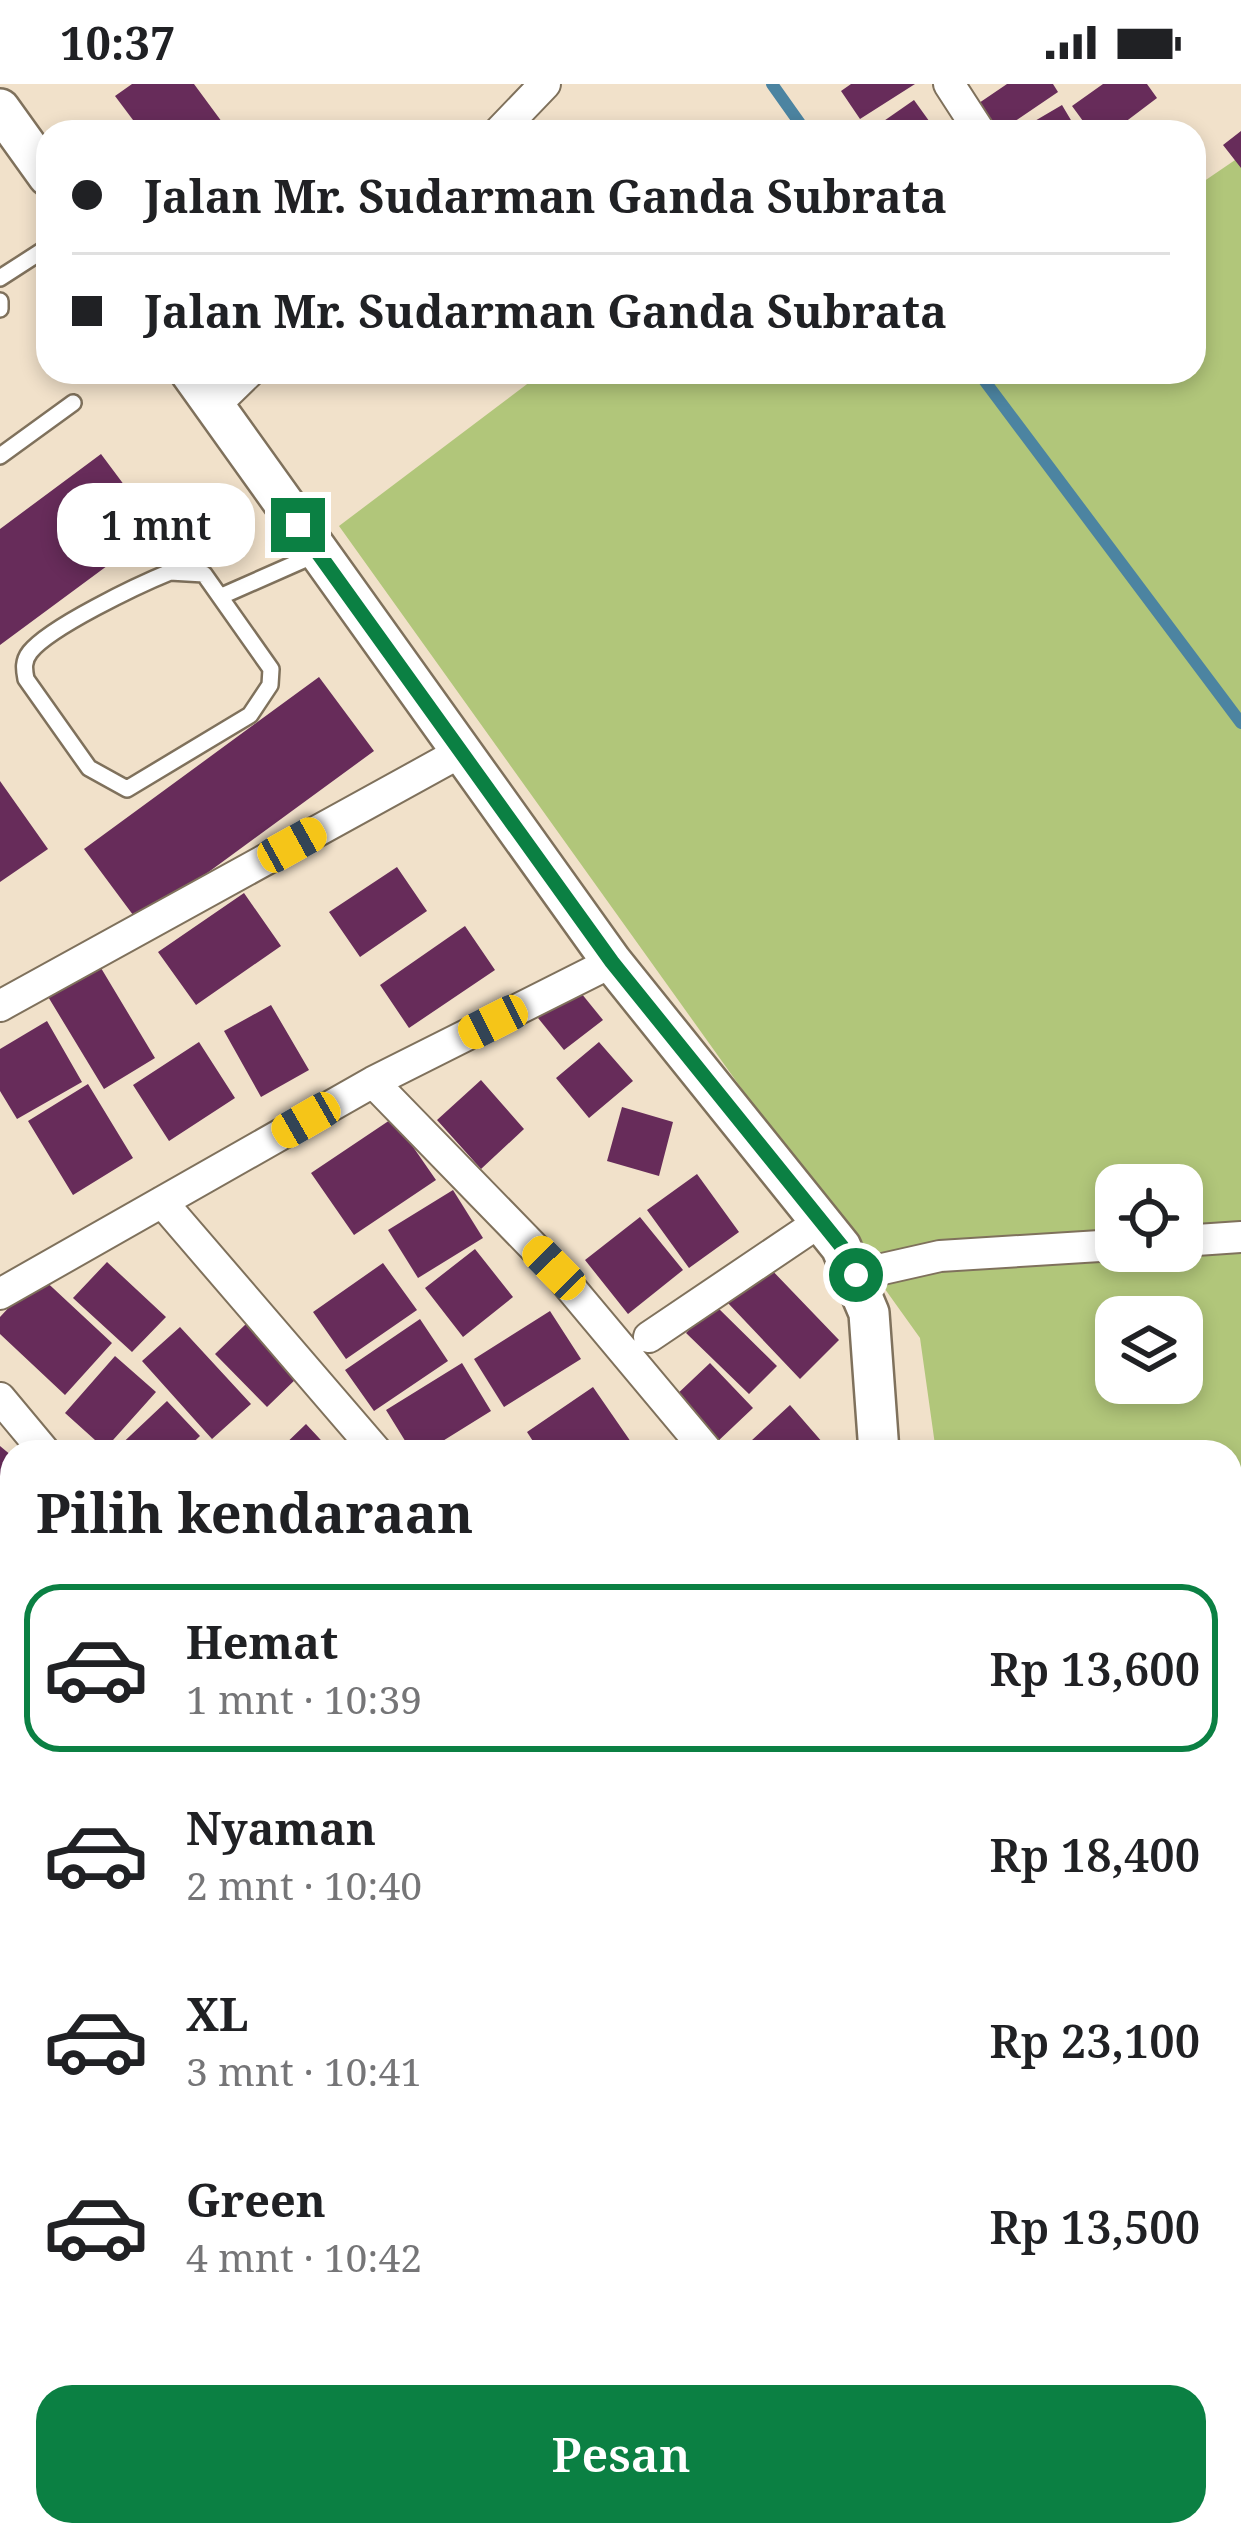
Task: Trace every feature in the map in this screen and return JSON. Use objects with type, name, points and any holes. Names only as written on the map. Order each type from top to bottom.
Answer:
[{"type":"street","points":[[510,120],[545,84]]},
{"type":"street","points":[[950,84],[972,120]]},
{"type":"street","points":[[0,109],[36,159]]},
{"type":"street","points":[[198,384],[612,962],[821,1221],[856,1275],[869,1313],[878,1440]]},
{"type":"street","points":[[214,406],[237,384]]},
{"type":"street","points":[[0,1006],[459,753]]},
{"type":"street","points":[[0,1294],[374,1082],[612,962]]},
{"type":"street","points":[[374,1082],[554,1268],[698,1440]]},
{"type":"street","points":[[162,1202],[367,1440]]},
{"type":"street","points":[[649,1336],[821,1221]]},
{"type":"street","points":[[1203,1240],[1241,1238]]},
{"type":"street","points":[[856,1275],[940,1256],[1095,1246]]},
{"type":"street","points":[[0,1398],[35,1440]]},
{"type":"lane","points":[[0,278],[36,256]]},
{"type":"lane","points":[[0,456],[73,404]]},
{"type":"lane","points":[[224,596],[317,554]]},
{"type":"lane","points":[[170,572],[205,574],[224,596],[271,669],[260,704],[140,785],[127,789],[101,779],[26,679],[30,652],[123,592],[170,572]]},
{"type":"green space","points":[[1241,156],[1241,1440],[934,1440],[920,1338],[339,526],[527,384],[1206,384],[1206,180]]},
{"type":"building","points":[[132,84],[194,84],[221,120],[133,120],[115,96]]},
{"type":"building","points":[[851,84],[915,84],[860,119],[841,91]]},
{"type":"building","points":[[1007,84],[1053,84],[1058,92],[1017,120],[991,120],[979,103]]},
{"type":"building","points":[[1103,84],[1147,84],[1157,98],[1128,120],[1082,120],[1072,106]]},
{"type":"building","points":[[914,100],[928,120],[885,120]]},
{"type":"building","points":[[1062,105],[1071,120],[1036,120]]},
{"type":"building","points":[[1241,131],[1241,168],[1223,145]]},
{"type":"building","points":[[101,454],[157,529],[0,645],[0,529]]},
{"type":"building","points":[[319,677],[374,751],[139,923],[84,849]]},
{"type":"building","points":[[0,781],[48,849],[0,882]]},
{"type":"building","points":[[397,867],[427,911],[360,957],[329,912]]},
{"type":"building","points":[[244,893],[281,946],[196,1005],[158,952]]},
{"type":"building","points":[[465,926],[495,970],[409,1028],[380,985]]},
{"type":"building","points":[[98,963],[155,1058],[104,1089],[47,995]]},
{"type":"building","points":[[577,988],[603,1020],[564,1050],[538,1018]]},
{"type":"building","points":[[271,1005],[309,1070],[261,1097],[224,1031]]},
{"type":"building","points":[[47,1021],[82,1082],[17,1119],[0,1091],[0,1049]]},
{"type":"building","points":[[199,1042],[235,1098],[169,1141],[133,1085]]},
{"type":"building","points":[[599,1042],[633,1081],[589,1118],[556,1078]]},
{"type":"building","points":[[481,1080],[524,1129],[481,1169],[437,1120]]},
{"type":"building","points":[[88,1084],[133,1158],[73,1195],[28,1121]]},
{"type":"building","points":[[622,1107],[673,1122],[659,1176],[607,1161]]},
{"type":"building","points":[[393,1118],[436,1180],[354,1235],[311,1173]]},
{"type":"building","points":[[697,1174],[739,1232],[689,1268],[647,1210]]},
{"type":"building","points":[[453,1190],[483,1238],[418,1278],[388,1230]]},
{"type":"building","points":[[640,1217],[683,1270],[628,1314],[585,1260]]},
{"type":"building","points":[[475,1249],[513,1297],[463,1337],[425,1288]]},
{"type":"building","points":[[107,1262],[166,1317],[132,1352],[73,1298]]},
{"type":"building","points":[[383,1263],[417,1310],[346,1359],[313,1312]]},
{"type":"building","points":[[766,1264],[839,1340],[800,1379],[727,1302]]},
{"type":"building","points":[[39,1275],[112,1343],[65,1395],[0,1334],[0,1317]]},
{"type":"building","points":[[714,1304],[777,1366],[749,1394],[686,1333]]},
{"type":"building","points":[[550,1311],[581,1359],[504,1407],[474,1359]]},
{"type":"building","points":[[420,1319],[448,1361],[374,1411],[345,1370]]},
{"type":"building","points":[[247,1323],[299,1376],[267,1407],[215,1354]]},
{"type":"building","points":[[180,1327],[251,1404],[212,1439],[142,1361]]},
{"type":"building","points":[[115,1356],[156,1392],[113,1440],[95,1440],[65,1413]]},
{"type":"building","points":[[462,1363],[491,1411],[444,1440],[405,1440],[386,1410]]},
{"type":"building","points":[[710,1363],[753,1408],[719,1440],[713,1440],[673,1398]]},
{"type":"building","points":[[593,1387],[630,1440],[532,1440],[527,1432]]},
{"type":"building","points":[[167,1401],[200,1436],[196,1440],[126,1440]]},
{"type":"building","points":[[790,1405],[820,1440],[752,1440]]},
{"type":"building","points":[[306,1424],[321,1440],[289,1440]]},
{"type":"waterway","points":[[772,84],[798,120]]},
{"type":"waterway","points":[[987,384],[1241,723]]},
{"type":"route","points":[[298,525],[394,665],[612,962],[842,1247],[856,1275]]}]
